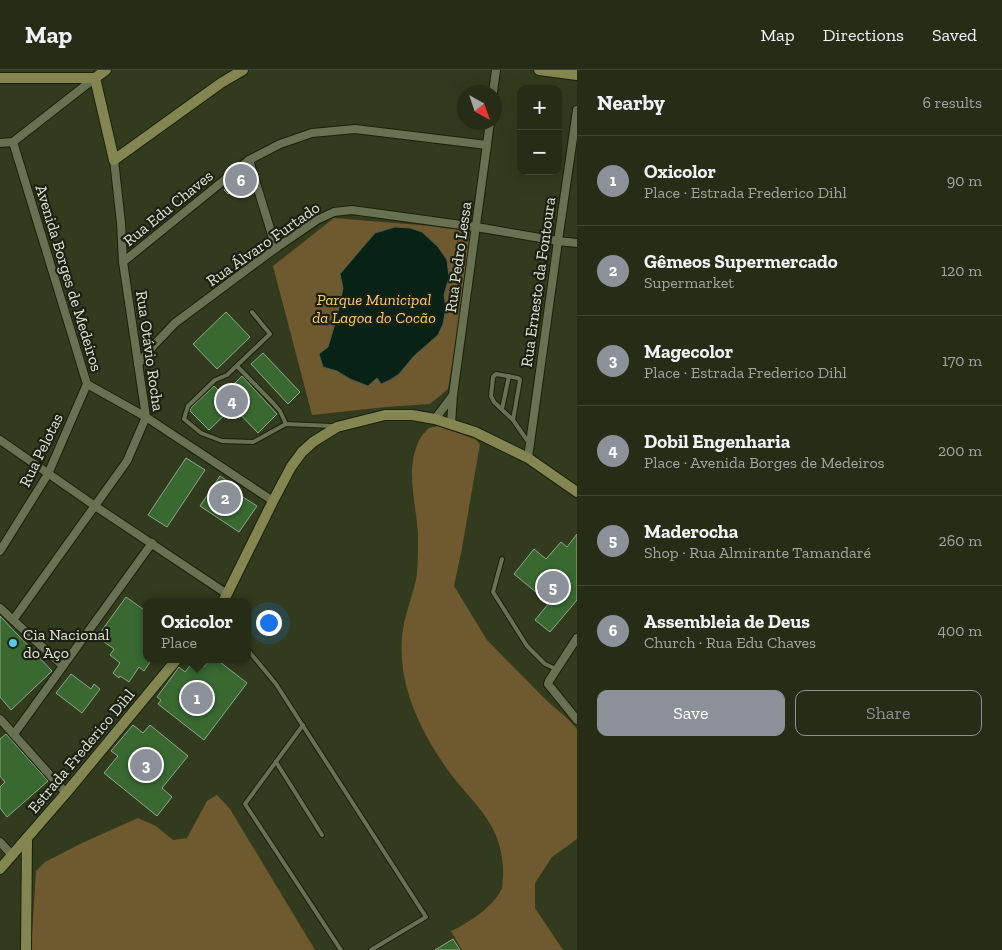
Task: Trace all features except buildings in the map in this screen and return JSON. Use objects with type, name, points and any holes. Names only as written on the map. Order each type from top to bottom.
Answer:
[{"type":"main road","points":[[0,78],[95,78],[106,70]]},
{"type":"main road","points":[[114,160],[221,83],[243,70]]},
{"type":"main road","points":[[539,70],[577,75]]},
{"type":"main road","name":"Rua Otávio Rocha","points":[[95,78],[114,160]]},
{"type":"main road","points":[[225,598],[291,467],[302,452],[313,442],[337,427],[385,415],[412,415],[435,419],[475,432],[528,458],[577,492]]},
{"type":"main road","name":"Estrada Frederico Dihl","points":[[0,869],[174,663]]},
{"type":"main road","points":[[26,950],[27,838]]},
{"type":"street","points":[[495,85],[496,70]]},
{"type":"street","points":[[0,143],[13,142],[95,78]]},
{"type":"street","name":"Rua Ernesto da Fontoura","points":[[528,458],[577,110]]},
{"type":"street","name":"Rua Edu Chaves","points":[[123,262],[249,160],[280,144],[312,134],[355,129],[487,145]]},
{"type":"street","name":"Rua Pedro Lessa","points":[[451,424],[452,395],[489,130]]},
{"type":"street","name":"Avenida Borges de Medeiros","points":[[13,142],[87,384],[146,416],[273,501]]},
{"type":"street","name":"Rua Otávio Rocha","points":[[13,620],[128,461],[146,416],[123,262],[114,160]]},
{"type":"street","points":[[249,160],[276,248]]},
{"type":"street","name":"Rua Álvaro Furtado","points":[[138,364],[175,324],[276,248],[316,220],[334,212],[352,210],[577,243]]},
{"type":"street","name":"Rua Pelotas","points":[[0,551],[48,474],[87,384]]},
{"type":"street","name":"Rua Pedro Lessa","points":[[435,419],[452,395]]},
{"type":"street","points":[[0,440],[152,543],[225,598]]},
{"type":"street","points":[[14,734],[152,543]]},
{"type":"street","points":[[0,608],[64,666]]},
{"type":"street","points":[[577,638],[548,684],[577,720]]},
{"type":"street","points":[[0,719],[66,793]]},
{"type":"street","points":[[0,842],[12,855]]},
{"type":"lane","points":[[252,312],[270,334],[227,376],[214,380],[188,406],[184,419],[201,433],[222,441],[253,442],[286,424],[337,427]]},
{"type":"lane","points":[[237,366],[280,411],[286,424]]},
{"type":"lane","points":[[513,420],[520,380],[497,374],[493,377],[491,396],[494,402],[513,420],[530,444]]},
{"type":"lane","points":[[502,409],[509,376]]},
{"type":"lane","points":[[502,559],[493,592],[527,646],[545,664],[556,669]]},
{"type":"lane","points":[[251,654],[276,684],[426,917],[372,950]]},
{"type":"lane","points":[[303,725],[245,804],[341,950]]},
{"type":"lane","points":[[276,762],[322,835]]},
{"type":"green space","name":"Parque Municipal da Lagoa do Cocão","points":[[334,218],[431,226],[474,232],[448,389],[430,404],[312,415],[273,266]]},
{"type":"green space","points":[[438,426],[475,439],[480,444],[454,586],[487,640],[577,729],[577,839],[552,857],[535,883],[535,908],[563,950],[462,950],[451,931],[472,919],[493,901],[502,888],[503,869],[499,845],[490,823],[447,769],[428,739],[413,708],[403,672],[402,636],[416,581],[418,565],[418,536],[412,466],[414,454],[421,437],[429,428]]},
{"type":"green space","points":[[217,795],[230,809],[315,950],[31,950],[36,871],[45,862],[138,818],[156,826],[173,840],[187,838],[207,801]]},
{"type":"shaded area","points":[[395,227],[410,228],[422,232],[438,247],[447,260],[449,277],[444,295],[446,308],[443,324],[438,335],[414,356],[399,374],[381,384],[377,378],[368,386],[350,379],[337,371],[323,367],[319,354],[328,347],[337,317],[343,288],[340,274],[375,233]]},
{"type":"place","name":"Assembleia de Deus","points":[[241,180]]},
{"type":"place","name":"Dobil Engenharia","points":[[232,401]]},
{"type":"place","name":"Gêmeos Supermercado","points":[[225,498]]},
{"type":"place","name":"Maderocha","points":[[553,587]]},
{"type":"place","name":"Cia Nacional do Aço","points":[[13,643]]},
{"type":"place","name":"Oxicolor","points":[[197,698]]},
{"type":"place","name":"Magecolor","points":[[146,765]]}]
